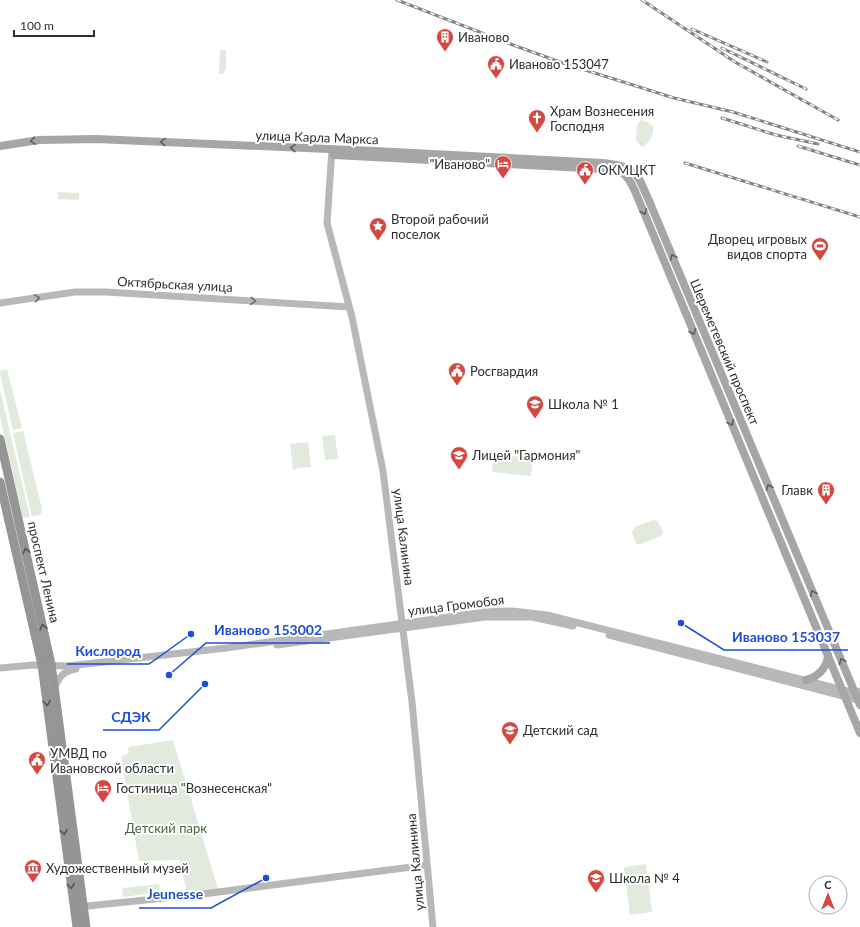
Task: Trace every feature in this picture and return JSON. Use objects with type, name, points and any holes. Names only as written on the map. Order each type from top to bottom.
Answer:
[{"type":"highway","name":"проспект Ленина","points":[[0,439],[52,664],[79,907],[77,927]]},
{"type":"highway","name":"проспект Ленина","points":[[0,482],[42,664],[79,907],[86,927]]},
{"type":"main road","name":"улица Карла Маркса","points":[[0,146],[39,140],[96,139],[603,169],[621,172],[627,177]]},
{"type":"main road","name":"улица Карла Маркса","points":[[331,152],[602,163],[616,164],[632,170]]},
{"type":"main road","name":"улица Калинина","points":[[331,152],[327,223],[349,307],[383,471],[413,709],[433,927]]},
{"type":"main road","name":"Шереметевский проспект","points":[[632,170],[639,178],[859,698]]},
{"type":"main road","name":"Шереметевский проспект","points":[[627,177],[643,210],[860,733]]},
{"type":"main road","name":"Октябрьская улица","points":[[0,303],[75,292],[106,292],[349,307]]},
{"type":"main road","points":[[678,296],[688,293]]},
{"type":"main road","points":[[716,387],[726,383]]},
{"type":"main road","points":[[783,549],[793,545]]},
{"type":"main road","name":"улица Громобоя","points":[[52,664],[68,670],[288,644],[485,612],[530,612],[548,614],[806,680],[844,693]]},
{"type":"main road","name":"улица Громобоя","points":[[0,668],[42,664],[68,666],[403,626],[486,617],[513,616],[547,620],[844,693]]},
{"type":"main road","points":[[806,680],[816,676],[822,671],[826,665],[828,655]]},
{"type":"main road","points":[[54,689],[61,675],[68,670]]},
{"type":"main road","points":[[844,693],[859,698]]},
{"type":"main road","points":[[79,907],[219,892],[427,865]]},
{"type":"green space","points":[[220,50],[226,50],[226,69],[223,74],[219,74]]},
{"type":"green space","points":[[641,120],[653,126],[651,138],[642,147],[636,141],[637,125]]},
{"type":"green space","points":[[58,192],[79,193],[79,200],[58,199]]},
{"type":"green space","points":[[7,369],[22,428],[13,430],[0,374],[0,371]]},
{"type":"green space","points":[[0,390],[30,517],[23,518],[0,416]]},
{"type":"green space","points":[[23,431],[42,509],[41,514],[32,517],[13,433]]},
{"type":"green space","points":[[335,435],[338,459],[325,460],[322,436]]},
{"type":"green space","points":[[308,442],[311,467],[293,469],[290,444]]},
{"type":"green space","points":[[494,454],[533,458],[531,476],[492,472]]},
{"type":"green space","points":[[653,520],[658,521],[663,531],[661,536],[641,544],[636,544],[632,532],[635,527]]},
{"type":"green space","name":"Детский парк","points":[[173,740],[218,889],[187,893],[180,860],[139,861],[121,757],[129,753],[128,747]]},
{"type":"green space","points":[[646,864],[652,912],[630,915],[624,867]]},
{"type":"green space","points":[[159,884],[160,892],[123,897],[122,888]]},
{"type":"railway","points":[[397,0],[560,62],[674,98],[733,112],[860,152]]},
{"type":"railway","points":[[642,0],[735,62],[838,120]]},
{"type":"railway","points":[[692,29],[767,62]]},
{"type":"railway","points":[[722,48],[806,89]]},
{"type":"railway","points":[[722,118],[776,135],[818,144]]},
{"type":"railway","points":[[798,146],[860,165]]},
{"type":"railway","points":[[685,163],[860,217]]},
{"type":"place","name":"Иваново","points":[[445,52]]},
{"type":"place","name":"Иваново 153047","points":[[496,79]]},
{"type":"place","name":"Храм Вознесения Господня","points":[[537,133]]},
{"type":"place","name":"\"Иваново\"","points":[[503,179]]},
{"type":"place","name":"ОКМЦКТ","points":[[585,185]]},
{"type":"place","name":"Второй рабочий поселок","points":[[378,241]]},
{"type":"place","name":"Дворец игровых видов спорта","points":[[820,261]]},
{"type":"place","name":"Росгвардия","points":[[457,386]]},
{"type":"place","name":"Школа № 1","points":[[535,419]]},
{"type":"place","name":"Лицей \"Гармония\"","points":[[459,470]]},
{"type":"place","name":"Главк","points":[[826,505]]},
{"type":"place","name":"Иваново 153037","points":[[681,623]]},
{"type":"place","name":"Кислород","points":[[191,634]]},
{"type":"place","name":"Иваново 153002","points":[[169,675]]},
{"type":"place","name":"СДЭК","points":[[205,684]]},
{"type":"place","name":"Детский сад","points":[[510,745]]},
{"type":"place","name":"УМВД по Ивановской области","points":[[37,775]]},
{"type":"place","name":"Гостиница \"Вознесенская\"","points":[[103,803]]},
{"type":"place","name":"Jeunesse","points":[[266,878]]},
{"type":"place","name":"Художественный музей","points":[[33,883]]},
{"type":"place","name":"Школа № 4","points":[[596,893]]}]
